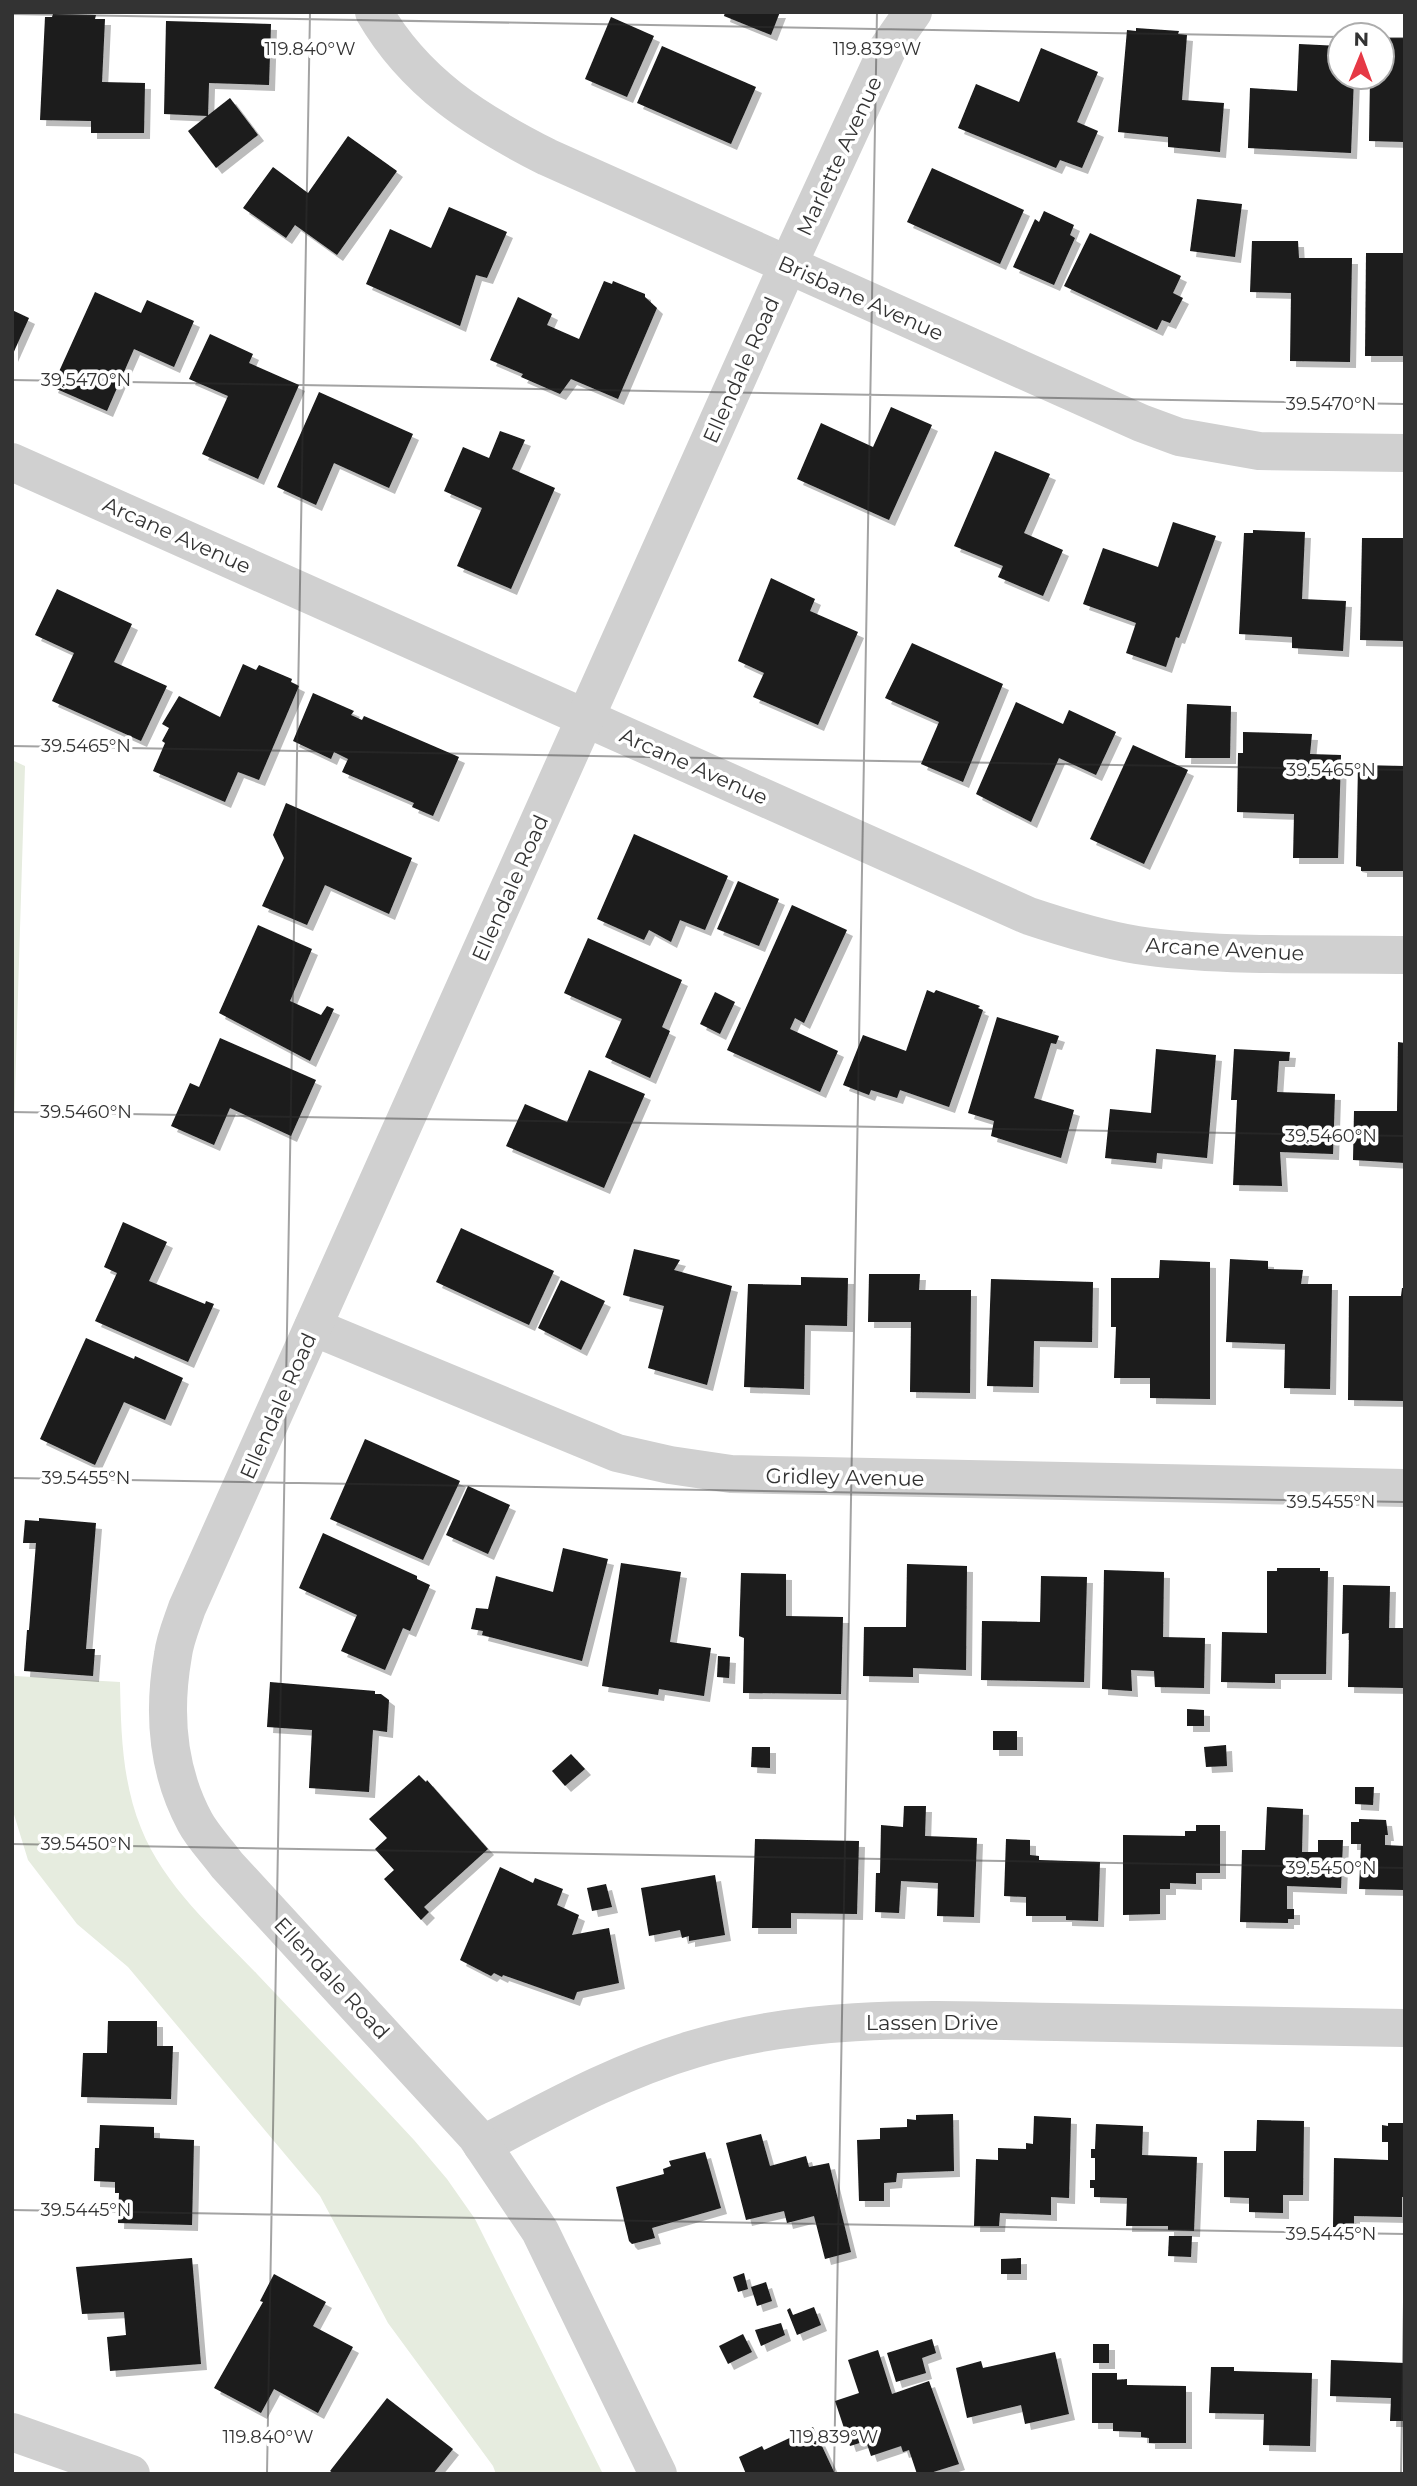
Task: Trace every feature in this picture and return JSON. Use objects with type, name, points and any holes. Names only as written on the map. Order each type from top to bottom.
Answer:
[{"type":"street","name":"Brisbane Avenue","points":[[374,12],[404,57],[443,95],[494,130],[547,157],[1141,423],[1179,437],[1259,451],[1405,453]]},
{"type":"street","name":"Marlette Avenue","points":[[788,265],[888,48],[913,12]]},
{"type":"street","name":"Ellendale Road","points":[[658,2474],[540,2231],[482,2145],[443,2099],[227,1865],[196,1824],[177,1782],[168,1738],[168,1699],[173,1652],[187,1608],[788,265]]},
{"type":"street","name":"Arcane Avenue","points":[[12,462],[1029,916],[1082,934],[1138,945],[1202,951],[1405,955]]},
{"type":"street","name":"Gridley Avenue","points":[[313,1327],[617,1453],[719,1473],[1405,1488]]},
{"type":"street","name":"Lassen Drive","points":[[482,2145],[638,2068],[720,2042],[757,2033],[814,2025],[881,2020],[965,2020],[1405,2028]]},
{"type":"street","points":[[12,2432],[131,2474]]},
{"type":"shaded area","points":[[12,760],[25,766],[12,1190]]},
{"type":"shaded area","points":[[12,1663],[15,1676],[120,1682],[122,1738],[130,1792],[141,1828],[163,1869],[208,1924],[414,2140],[447,2179],[475,2219],[603,2474],[496,2474],[493,2466],[388,2323],[320,2196],[128,1967],[77,1924],[28,1860],[12,1808]]},
{"type":"building","points":[[725,12],[780,12],[771,35],[724,16]]},
{"type":"building","points":[[53,14],[96,15],[95,19],[105,19],[102,82],[145,83],[144,133],[91,133],[91,121],[40,120],[45,17],[52,17]]},
{"type":"building","points":[[611,17],[654,36],[627,97],[585,79]]},
{"type":"building","points":[[166,21],[271,24],[269,85],[209,83],[208,116],[164,114]]},
{"type":"building","points":[[1136,28],[1179,31],[1178,34],[1187,35],[1182,100],[1224,103],[1220,152],[1168,147],[1168,137],[1118,132],[1127,30],[1136,31]]},
{"type":"building","points":[[1396,38],[1405,38],[1405,142],[1369,141],[1370,91],[1396,91]]},
{"type":"building","points":[[1299,44],[1326,45],[1326,91],[1353,91],[1351,153],[1248,148],[1250,88],[1297,91]]},
{"type":"building","points":[[662,46],[756,87],[731,144],[637,103]]},
{"type":"building","points":[[1041,48],[1098,72],[1077,122],[1098,131],[1082,168],[1060,160],[1056,168],[958,128],[976,84],[1019,102]]},
{"type":"building","points":[[230,98],[258,135],[216,168],[188,131]]},
{"type":"building","points":[[348,136],[397,171],[337,255],[295,225],[286,238],[243,208],[273,167],[308,193]]},
{"type":"building","points":[[932,168],[1024,210],[1000,264],[907,222]]},
{"type":"building","points":[[1197,199],[1242,204],[1235,257],[1190,251]]},
{"type":"building","points":[[449,207],[507,232],[487,278],[476,275],[460,326],[366,284],[390,229],[431,248]]},
{"type":"building","points":[[1044,211],[1074,225],[1070,235],[1075,238],[1054,285],[1013,267],[1035,219],[1039,222]]},
{"type":"building","points":[[1090,233],[1181,276],[1173,293],[1183,298],[1170,323],[1162,320],[1157,330],[1064,286]]},
{"type":"building","points":[[1252,241],[1298,241],[1299,258],[1352,258],[1350,362],[1290,361],[1291,293],[1250,292]]},
{"type":"building","points":[[1366,253],[1405,253],[1405,356],[1365,356]]},
{"type":"building","points":[[604,281],[612,284],[613,281],[645,294],[657,308],[618,399],[571,379],[560,394],[490,360],[518,297],[552,314],[547,325],[579,339]]},
{"type":"building","points":[[95,292],[141,313],[147,300],[194,321],[174,367],[134,349],[107,411],[52,387]]},
{"type":"building","points":[[12,310],[29,318],[12,356]]},
{"type":"building","points":[[210,334],[253,354],[249,363],[299,385],[258,479],[202,454],[228,396],[189,379]]},
{"type":"building","points":[[319,392],[413,434],[389,488],[334,463],[316,505],[277,487]]},
{"type":"building","points":[[891,407],[932,425],[889,520],[797,479],[821,423],[873,447]]},
{"type":"building","points":[[500,431],[525,440],[512,469],[555,488],[511,589],[457,566],[482,508],[444,491],[463,447],[489,458]]},
{"type":"building","points":[[995,451],[1050,474],[1024,533],[1063,550],[1043,596],[998,577],[1003,566],[954,546]]},
{"type":"building","points":[[1173,522],[1216,536],[1166,667],[1126,653],[1136,623],[1083,604],[1103,548],[1158,567]]},
{"type":"building","points":[[1253,530],[1305,532],[1302,599],[1346,601],[1343,651],[1292,648],[1292,637],[1239,634],[1244,533],[1253,533]]},
{"type":"building","points":[[1362,538],[1405,538],[1405,641],[1360,640]]},
{"type":"building","points":[[771,578],[815,599],[810,611],[858,632],[818,725],[753,697],[764,673],[738,661]]},
{"type":"building","points":[[57,589],[132,624],[114,662],[167,686],[141,741],[52,701],[74,653],[35,635]]},
{"type":"building","points":[[912,643],[1003,684],[963,782],[921,764],[939,722],[885,698]]},
{"type":"building","points":[[243,664],[256,670],[259,665],[292,679],[291,682],[299,686],[259,780],[238,772],[225,802],[153,771],[169,728],[162,724],[179,696],[220,717]]},
{"type":"building","points":[[313,693],[354,711],[351,715],[362,720],[364,716],[459,757],[433,816],[412,807],[414,803],[342,772],[348,759],[334,752],[331,759],[293,741]]},
{"type":"building","points":[[1016,702],[1063,724],[1069,710],[1116,732],[1096,775],[1059,758],[1031,822],[976,794]]},
{"type":"building","points":[[1187,704],[1231,706],[1230,758],[1185,758]]},
{"type":"building","points":[[1243,732],[1312,734],[1310,754],[1341,755],[1338,858],[1293,858],[1294,814],[1237,812],[1238,753],[1243,753]]},
{"type":"building","points":[[1133,745],[1188,770],[1144,864],[1090,839]]},
{"type":"building","points":[[1358,765],[1405,766],[1405,871],[1361,871],[1361,867],[1356,866]]},
{"type":"building","points":[[286,803],[412,858],[389,914],[325,885],[307,925],[262,906],[284,858],[273,835]]},
{"type":"building","points":[[634,834],[728,876],[705,930],[680,920],[671,942],[649,930],[644,940],[597,919]]},
{"type":"building","points":[[738,881],[779,899],[759,946],[717,929]]},
{"type":"building","points":[[792,905],[847,930],[804,1023],[795,1018],[790,1029],[838,1051],[820,1092],[727,1050]]},
{"type":"building","points":[[258,925],[312,949],[290,1001],[321,1015],[327,1006],[334,1009],[310,1061],[219,1013]]},
{"type":"building","points":[[588,938],[682,980],[662,1027],[670,1031],[650,1078],[605,1057],[622,1019],[564,993]]},
{"type":"building","points":[[927,990],[934,993],[936,990],[980,1006],[978,1008],[983,1010],[949,1107],[900,1090],[897,1098],[871,1090],[869,1095],[843,1085],[863,1035],[906,1051]]},
{"type":"building","points":[[715,992],[735,1002],[720,1034],[700,1024]]},
{"type":"building","points":[[997,1017],[1059,1036],[1056,1044],[1051,1043],[1034,1098],[1074,1110],[1061,1158],[991,1136],[994,1121],[968,1113]]},
{"type":"building","points":[[220,1038],[316,1080],[291,1136],[230,1108],[214,1145],[171,1126],[190,1083],[199,1087]]},
{"type":"building","points":[[1398,1042],[1405,1043],[1405,1163],[1353,1160],[1354,1111],[1397,1111]]},
{"type":"building","points":[[1156,1049],[1216,1055],[1207,1158],[1157,1153],[1156,1163],[1105,1158],[1110,1109],[1151,1113]]},
{"type":"building","points":[[1234,1049],[1290,1052],[1289,1061],[1279,1061],[1277,1092],[1335,1094],[1333,1154],[1280,1152],[1282,1186],[1233,1185],[1237,1100],[1231,1100]]},
{"type":"building","points":[[589,1070],[645,1094],[604,1188],[506,1146],[525,1104],[567,1122]]},
{"type":"building","points":[[123,1222],[167,1242],[149,1281],[205,1304],[206,1301],[214,1304],[188,1362],[95,1321],[117,1273],[104,1267]]},
{"type":"building","points":[[461,1228],[554,1271],[529,1325],[436,1282]]},
{"type":"building","points":[[634,1249],[680,1260],[674,1270],[732,1286],[707,1385],[648,1368],[664,1306],[623,1295]]},
{"type":"building","points":[[1230,1259],[1268,1261],[1268,1269],[1303,1270],[1301,1284],[1332,1284],[1330,1389],[1284,1388],[1285,1344],[1226,1342]]},
{"type":"building","points":[[1160,1260],[1210,1262],[1210,1399],[1150,1398],[1150,1378],[1114,1378],[1116,1327],[1111,1327],[1111,1278],[1159,1278]]},
{"type":"building","points":[[869,1274],[920,1274],[919,1290],[971,1290],[970,1393],[910,1392],[911,1322],[868,1322]]},
{"type":"building","points":[[801,1277],[848,1278],[847,1326],[805,1325],[804,1389],[744,1387],[748,1284],[801,1285]]},
{"type":"building","points":[[991,1279],[1093,1282],[1092,1342],[1034,1341],[1033,1387],[987,1386]]},
{"type":"building","points":[[561,1280],[605,1301],[581,1350],[538,1328]]},
{"type":"building","points":[[1402,1288],[1405,1288],[1405,1401],[1348,1400],[1349,1296],[1401,1296]]},
{"type":"building","points":[[86,1338],[183,1378],[165,1420],[124,1402],[95,1465],[40,1439]]},
{"type":"building","points":[[365,1439],[460,1481],[423,1560],[330,1519]]},
{"type":"building","points":[[468,1486],[510,1505],[488,1554],[446,1535]]},
{"type":"building","points":[[39,1518],[96,1523],[86,1649],[95,1649],[93,1676],[24,1671],[36,1543],[23,1543],[25,1520],[39,1521]]},
{"type":"building","points":[[323,1533],[417,1576],[417,1579],[430,1585],[410,1631],[403,1628],[385,1670],[341,1651],[357,1615],[299,1588]]},
{"type":"building","points":[[563,1548],[608,1559],[582,1661],[482,1635],[483,1631],[471,1629],[476,1608],[488,1609],[496,1576],[553,1592]]},
{"type":"building","points":[[621,1563],[681,1572],[670,1642],[711,1648],[704,1696],[659,1689],[658,1695],[602,1686]]},
{"type":"building","points":[[907,1564],[967,1566],[966,1670],[913,1668],[913,1677],[863,1676],[864,1627],[906,1627]]},
{"type":"building","points":[[1277,1568],[1320,1568],[1320,1571],[1328,1571],[1326,1674],[1275,1674],[1275,1683],[1221,1682],[1222,1632],[1267,1633],[1267,1571],[1277,1571]]},
{"type":"building","points":[[1104,1570],[1164,1572],[1163,1637],[1205,1638],[1204,1688],[1155,1687],[1154,1671],[1131,1670],[1132,1691],[1102,1689]]},
{"type":"building","points":[[741,1573],[786,1574],[786,1616],[843,1617],[841,1694],[743,1693],[744,1638],[739,1636]]},
{"type":"building","points":[[1041,1576],[1087,1577],[1084,1682],[981,1680],[982,1621],[1040,1622]]},
{"type":"building","points":[[1343,1585],[1390,1586],[1389,1628],[1405,1628],[1405,1688],[1348,1687],[1349,1633],[1342,1634]]},
{"type":"building","points":[[718,1656],[730,1657],[729,1678],[717,1677]]},
{"type":"building","points":[[270,1682],[375,1691],[375,1694],[381,1694],[389,1700],[387,1732],[373,1730],[369,1792],[309,1788],[312,1730],[267,1727]]},
{"type":"building","points":[[1187,1709],[1204,1710],[1204,1726],[1187,1726]]},
{"type":"building","points":[[993,1731],[1017,1731],[1017,1750],[993,1750]]},
{"type":"building","points":[[1226,1745],[1227,1766],[1206,1767],[1204,1747]]},
{"type":"building","points":[[752,1747],[770,1747],[770,1768],[751,1767]]},
{"type":"building","points":[[571,1754],[585,1769],[565,1786],[552,1771]]},
{"type":"building","points":[[419,1775],[426,1782],[427,1780],[488,1849],[424,1907],[429,1912],[421,1920],[384,1879],[394,1870],[375,1849],[387,1838],[369,1819]]},
{"type":"building","points":[[1355,1787],[1374,1787],[1373,1805],[1355,1804]]},
{"type":"building","points":[[904,1806],[926,1806],[925,1836],[977,1838],[974,1917],[937,1916],[938,1883],[901,1881],[899,1913],[875,1912],[876,1873],[880,1873],[881,1825],[903,1827]]},
{"type":"building","points":[[1267,1807],[1303,1809],[1302,1852],[1318,1852],[1318,1840],[1343,1840],[1341,1888],[1287,1886],[1287,1909],[1294,1909],[1294,1919],[1288,1919],[1288,1923],[1240,1922],[1242,1850],[1265,1850]]},
{"type":"building","points":[[1359,1819],[1386,1820],[1388,1835],[1385,1835],[1385,1845],[1405,1846],[1405,1890],[1359,1889],[1361,1844],[1351,1844],[1351,1822],[1359,1822]]},
{"type":"building","points":[[1196,1825],[1220,1825],[1220,1873],[1196,1873],[1196,1884],[1170,1883],[1170,1889],[1160,1889],[1160,1914],[1123,1915],[1123,1835],[1185,1836],[1185,1831],[1196,1831]]},
{"type":"building","points":[[755,1839],[859,1841],[857,1914],[791,1913],[791,1928],[752,1928]]},
{"type":"building","points":[[1006,1839],[1030,1840],[1030,1855],[1039,1856],[1039,1860],[1100,1862],[1098,1921],[1066,1920],[1066,1916],[1026,1916],[1026,1897],[1004,1896]]},
{"type":"building","points":[[500,1867],[533,1883],[535,1878],[563,1889],[557,1905],[579,1915],[572,1935],[609,1928],[619,1983],[577,1992],[574,2000],[503,1975],[502,1977],[494,1973],[491,1976],[460,1960]]},
{"type":"building","points":[[715,1875],[725,1935],[689,1941],[689,1936],[682,1938],[680,1930],[649,1936],[641,1888]]},
{"type":"building","points":[[606,1884],[612,1907],[592,1911],[587,1888]]},
{"type":"building","points":[[108,2021],[157,2021],[157,2046],[173,2046],[171,2099],[81,2097],[83,2053],[107,2053]]},
{"type":"building","points":[[953,2114],[954,2171],[897,2173],[896,2182],[884,2183],[884,2201],[859,2201],[857,2140],[880,2139],[880,2128],[907,2127],[907,2119],[916,2120],[916,2115]]},
{"type":"building","points":[[1034,2116],[1071,2118],[1069,2198],[1051,2197],[1051,2215],[1000,2213],[999,2226],[974,2226],[976,2159],[998,2160],[998,2148],[1026,2149],[1026,2143],[1033,2144]]},
{"type":"building","points":[[1257,2120],[1304,2121],[1303,2195],[1283,2195],[1283,2213],[1249,2212],[1249,2198],[1224,2197],[1224,2151],[1256,2151]]},
{"type":"building","points":[[1388,2123],[1405,2123],[1405,2197],[1402,2197],[1402,2217],[1354,2216],[1354,2228],[1333,2227],[1334,2158],[1388,2160],[1388,2142],[1382,2142],[1382,2125],[1388,2126]]},
{"type":"building","points":[[1096,2124],[1143,2126],[1142,2155],[1197,2157],[1194,2231],[1168,2230],[1168,2226],[1126,2226],[1127,2198],[1094,2197],[1090,2180],[1095,2180],[1095,2158],[1091,2158],[1091,2149],[1095,2149]]},
{"type":"building","points":[[100,2125],[154,2127],[154,2138],[194,2140],[192,2225],[118,2223],[119,2193],[115,2193],[115,2182],[94,2181],[95,2148],[99,2148]]},
{"type":"building","points":[[761,2134],[770,2166],[806,2156],[809,2167],[829,2163],[851,2252],[825,2259],[814,2216],[787,2223],[784,2211],[746,2220],[726,2143]]},
{"type":"building","points":[[705,2152],[721,2208],[652,2228],[655,2238],[632,2244],[616,2187],[664,2174],[663,2169],[671,2166],[669,2161]]},
{"type":"building","points":[[1169,2236],[1192,2236],[1191,2257],[1168,2256]]},
{"type":"building","points":[[192,2258],[201,2364],[110,2371],[107,2337],[126,2335],[124,2312],[82,2314],[76,2267]]},
{"type":"building","points":[[1021,2258],[1021,2274],[1001,2274],[1001,2259]]},
{"type":"building","points":[[744,2273],[748,2289],[738,2292],[733,2277]]},
{"type":"building","points":[[274,2274],[326,2302],[313,2326],[353,2347],[318,2413],[274,2389],[261,2413],[214,2388],[263,2302],[260,2301]]},
{"type":"building","points":[[766,2282],[772,2301],[757,2306],[751,2287]]},
{"type":"building","points":[[814,2307],[821,2325],[797,2335],[787,2310],[790,2308],[793,2315]]},
{"type":"building","points":[[781,2323],[785,2335],[761,2346],[755,2330]]},
{"type":"building","points":[[743,2334],[752,2352],[728,2364],[719,2346]]},
{"type":"building","points":[[932,2339],[936,2353],[922,2358],[926,2373],[896,2382],[887,2353]]},
{"type":"building","points":[[1093,2344],[1109,2344],[1109,2363],[1093,2363]]},
{"type":"building","points":[[878,2350],[892,2394],[929,2381],[959,2464],[927,2474],[917,2474],[909,2450],[903,2452],[901,2446],[871,2456],[866,2441],[850,2446],[835,2401],[859,2393],[848,2360]]},
{"type":"building","points":[[1055,2352],[1069,2414],[1025,2424],[1021,2405],[967,2418],[956,2368],[981,2361],[983,2368]]},
{"type":"building","points":[[1331,2360],[1405,2363],[1405,2421],[1390,2421],[1391,2398],[1330,2396]]},
{"type":"building","points":[[1211,2367],[1234,2367],[1234,2371],[1312,2373],[1310,2446],[1263,2445],[1264,2414],[1209,2413]]},
{"type":"building","points":[[1092,2373],[1117,2373],[1117,2380],[1127,2379],[1127,2385],[1186,2386],[1186,2443],[1149,2443],[1149,2438],[1141,2437],[1141,2432],[1113,2431],[1113,2423],[1092,2423]]},
{"type":"building","points":[[387,2398],[453,2449],[433,2474],[334,2474],[330,2471]]},
{"type":"building","points":[[813,2427],[835,2474],[746,2474],[739,2457],[762,2446],[764,2450]]}]
